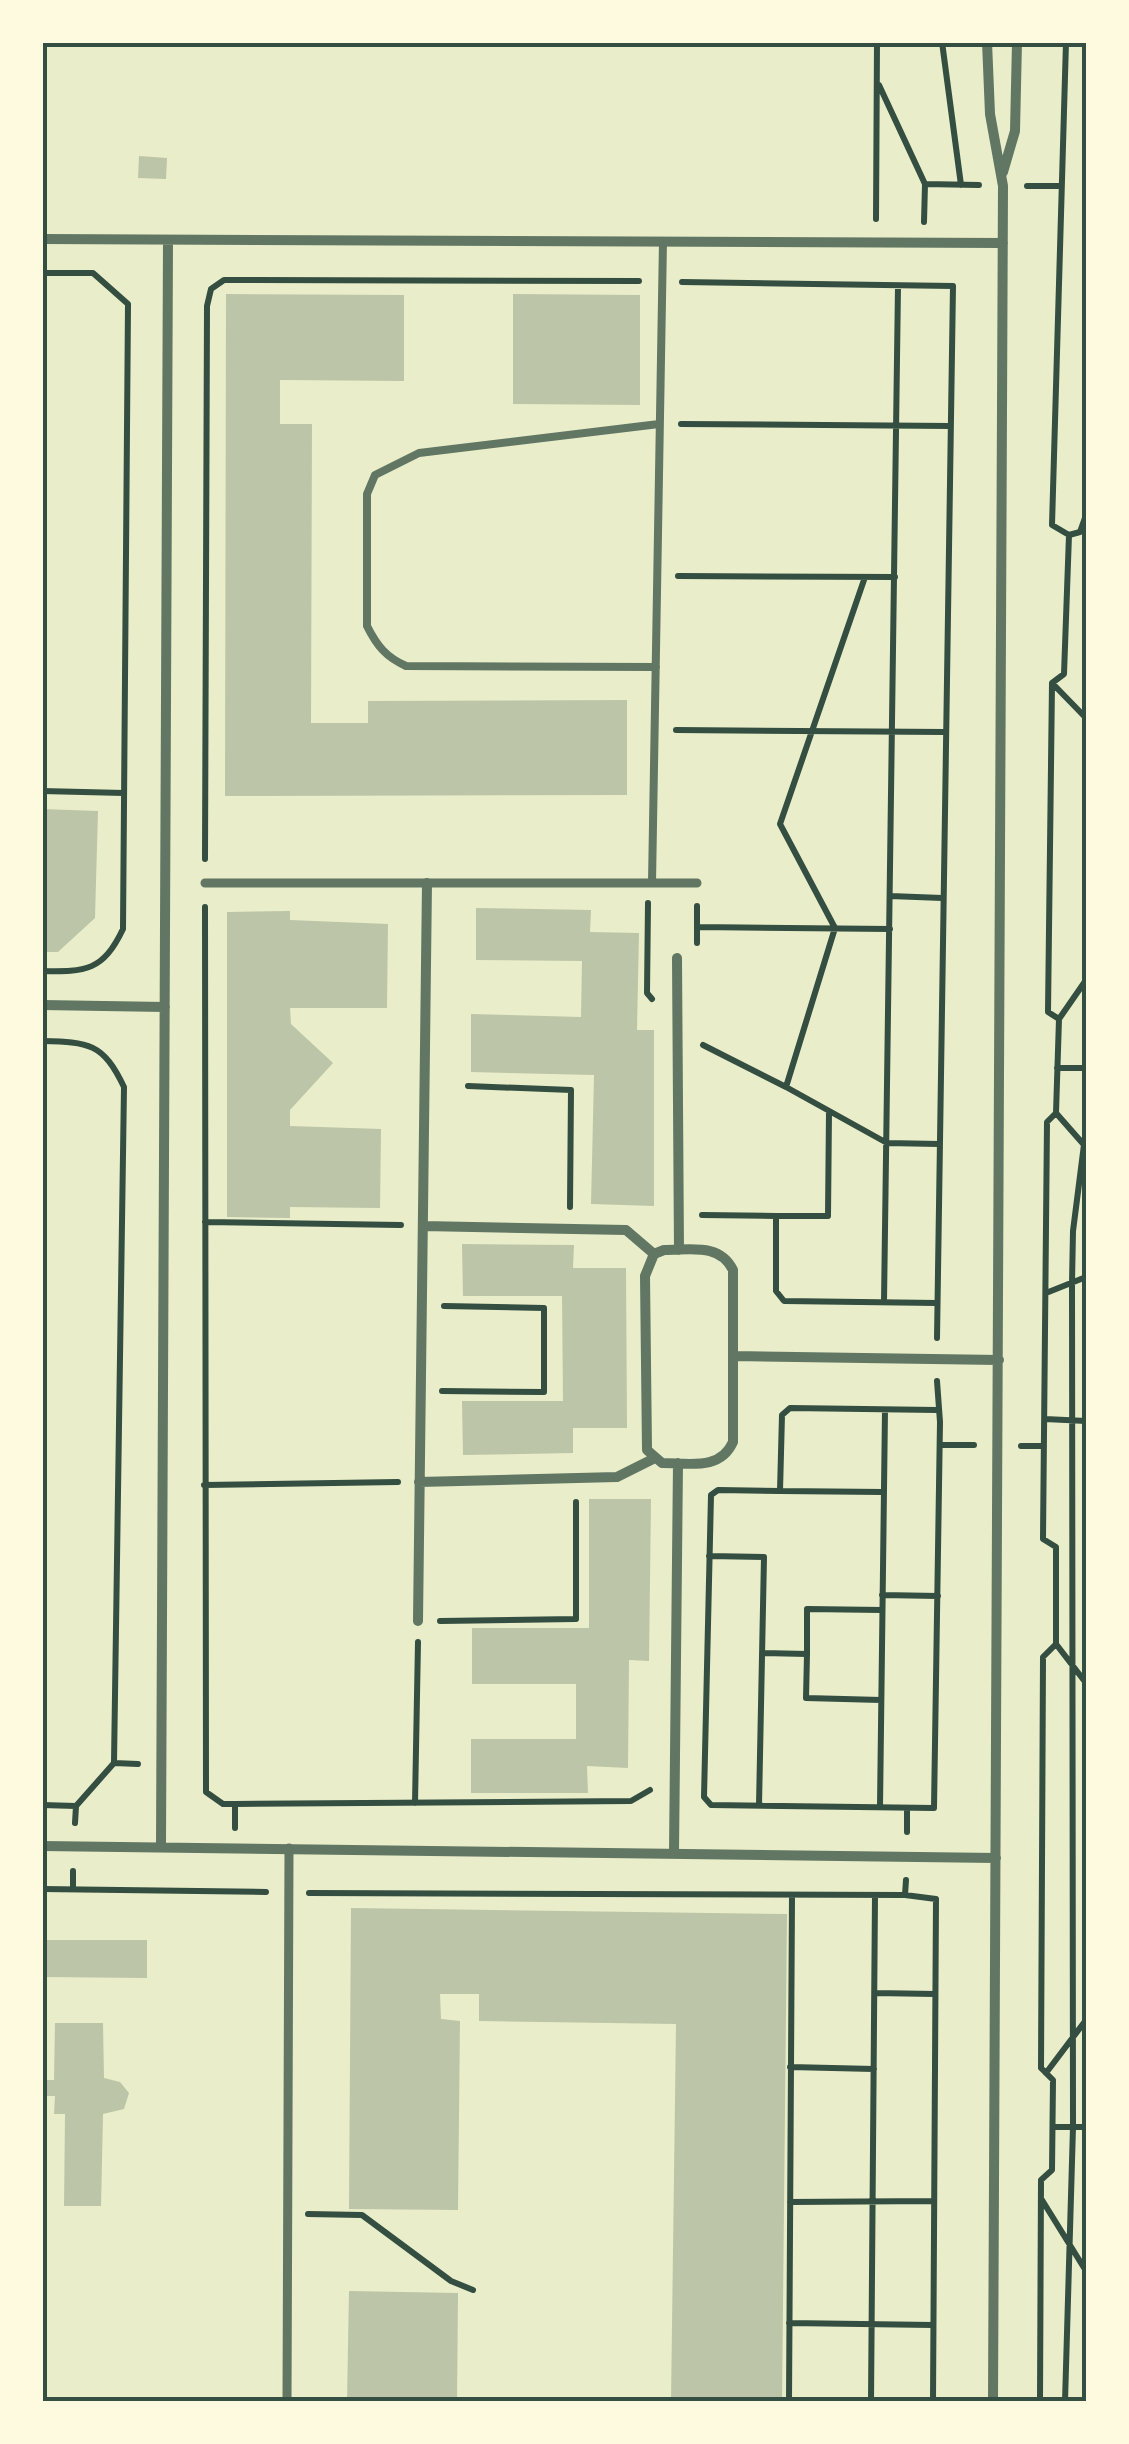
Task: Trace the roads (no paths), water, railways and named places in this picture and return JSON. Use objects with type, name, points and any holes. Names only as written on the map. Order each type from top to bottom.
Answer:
[{"type":"street","points":[[987,42],[990,114],[1003,172],[993,2402]]},
{"type":"street","points":[[1003,172],[1015,131],[1018,42]]},
{"type":"street","points":[[42,239],[1003,243]]},
{"type":"street","points":[[161,1847],[168,240]]},
{"type":"street","points":[[206,883],[697,883]]},
{"type":"street","points":[[418,1621],[427,884]]},
{"type":"street","points":[[677,958],[679,1250]]},
{"type":"street","points":[[42,1006],[165,1007]]},
{"type":"street","points":[[420,1482],[616,1478],[653,1459],[715,1464],[728,1455],[733,1442],[734,1270],[727,1258],[715,1250],[654,1254],[626,1230],[423,1226]]},
{"type":"street","points":[[653,1459],[644,1440],[645,1276],[654,1254]]},
{"type":"street","points":[[734,1356],[999,1360]]},
{"type":"street","points":[[674,1853],[678,1463]]},
{"type":"street","points":[[42,1846],[996,1858]]},
{"type":"street","points":[[287,2402],[288,1848]]},
{"type":"lane","points":[[652,883],[663,241]]},
{"type":"lane","points":[[656,667],[406,666],[391,659],[376,644],[367,626],[367,494],[375,475],[420,453],[659,424]]}]
